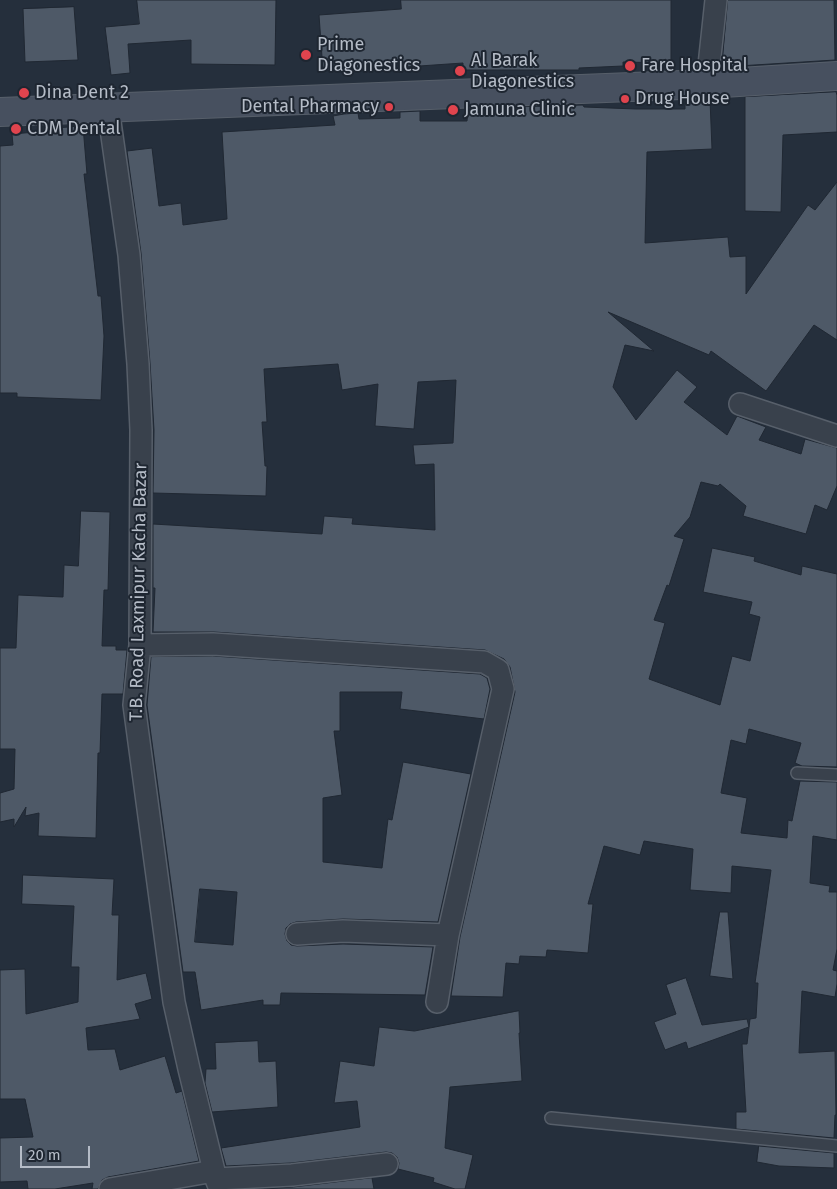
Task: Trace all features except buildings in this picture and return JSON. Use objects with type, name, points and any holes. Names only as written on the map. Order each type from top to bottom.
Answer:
[{"type":"main road","points":[[0,112],[707,84],[837,76]]},
{"type":"street","points":[[707,84],[716,0]]},
{"type":"street","name":"T.B. Road Laxmipur Kacha Bazar","points":[[108,108],[130,255],[141,430],[140,645],[134,705],[174,1002],[217,1180]]},
{"type":"street","points":[[740,404],[837,436]]},
{"type":"street","points":[[140,645],[213,644],[484,662],[498,670],[503,689],[448,934],[437,1002]]},
{"type":"street","points":[[297,934],[344,931],[448,934]]},
{"type":"street","points":[[110,1189],[292,1175],[387,1164]]},
{"type":"lane","points":[[796,773],[837,775]]},
{"type":"lane","points":[[551,1118],[837,1146]]},
{"type":"place","name":"Prime Diagonestics","points":[[306,55]]},
{"type":"place","name":"Fare Hospital","points":[[630,66]]},
{"type":"place","name":"Al Barak Diagonestics","points":[[460,71]]},
{"type":"place","name":"Dina Dent 2","points":[[24,93]]},
{"type":"place","name":"Drug House","points":[[625,99]]},
{"type":"place","name":"Dental Pharmacy","points":[[389,107]]},
{"type":"place","name":"Jamuna Clinic","points":[[453,110]]},
{"type":"place","name":"CDM Dental","points":[[16,129]]}]
